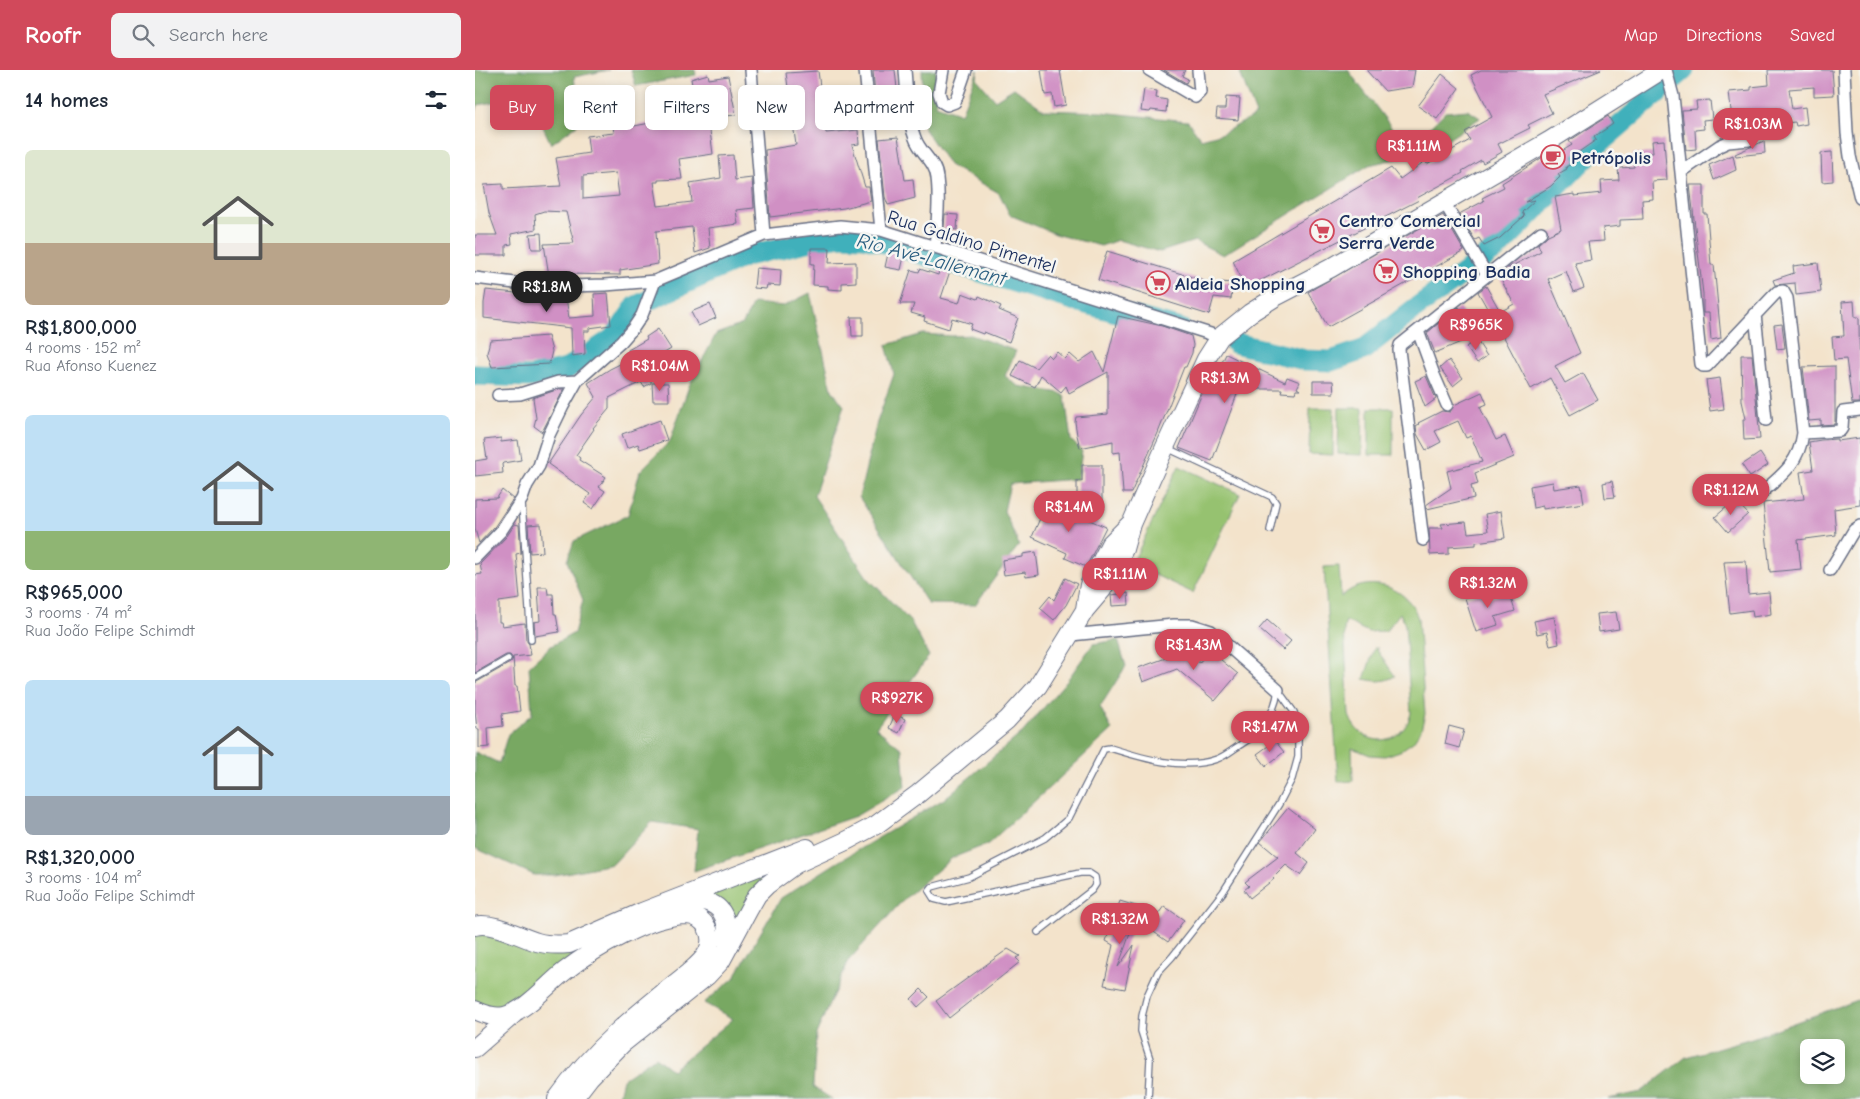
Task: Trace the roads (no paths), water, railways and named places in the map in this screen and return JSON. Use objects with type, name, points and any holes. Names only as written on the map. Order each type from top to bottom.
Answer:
[{"type":"main road","points":[[573,1099],[595,1071],[622,1044],[707,976],[721,961],[757,895],[767,885],[796,864],[848,840],[876,824],[942,775],[1007,720],[1038,686],[1085,610],[1089,586],[1110,544],[1131,524],[1206,359],[1220,337],[1277,296],[1331,268],[1665,72]]},
{"type":"main road","points":[[479,923],[538,942],[557,945],[569,944],[678,898],[824,842],[895,810]]},
{"type":"main road","points":[[678,898],[714,904],[723,913],[727,925],[728,948]]},
{"type":"main road","points":[[475,1048],[520,1008],[597,949],[624,935],[677,915],[694,916],[705,923],[711,937],[708,951],[697,965],[597,1050],[573,1077],[557,1099]]},
{"type":"main road","points":[[475,1010],[490,1017],[505,1016],[520,1008]]},
{"type":"street","points":[[751,70],[764,235]]},
{"type":"street","points":[[865,70],[881,230]]},
{"type":"street","points":[[905,70],[910,120],[915,141],[933,164],[937,176],[935,247]]},
{"type":"street","points":[[943,70],[939,93],[942,102],[947,104],[955,102],[966,70]]},
{"type":"street","points":[[1149,70],[1195,97],[1200,92],[1198,70]]},
{"type":"street","points":[[1845,70],[1847,134],[1860,198]]},
{"type":"street","points":[[1665,72],[1673,96],[1701,364],[1707,366],[1777,292],[1783,291],[1787,298],[1803,434],[1802,444],[1794,462],[1787,471],[1754,499]]},
{"type":"street","points":[[1681,172],[1719,146],[1728,142],[1749,140]]},
{"type":"street","points":[[1444,202],[1486,271]]},
{"type":"street","name":"Rua Galdino Pimentel","points":[[475,278],[515,283],[570,286],[605,286],[655,282],[764,235],[840,226],[881,230],[1220,337]]},
{"type":"street","points":[[1423,540],[1399,350],[1400,345],[1486,271],[1541,232]]},
{"type":"street","points":[[475,558],[501,531],[522,499],[527,485],[539,466],[556,421],[577,381],[621,342],[634,327],[642,315],[655,282]]},
{"type":"street","points":[[1755,314],[1766,420]]},
{"type":"street","points":[[1418,330],[1434,375],[1447,404]]},
{"type":"street","points":[[498,395],[520,394],[558,382],[577,381]]},
{"type":"street","points":[[1803,434],[1840,431],[1843,428],[1843,412],[1860,410]]},
{"type":"street","points":[[1831,570],[1854,530],[1860,526]]},
{"type":"street","points":[[1070,636],[1192,624],[1211,631],[1278,690]]},
{"type":"lane","points":[[1165,447],[1219,474],[1272,497],[1276,503],[1270,530]]},
{"type":"lane","points":[[522,499],[531,640]]},
{"type":"lane","points":[[475,678],[508,659]]},
{"type":"lane","points":[[1038,932],[1092,890],[1095,884],[1095,877],[1089,873],[1080,873],[946,902],[934,899],[929,891],[932,887],[969,877],[1045,838],[1069,818],[1091,778],[1104,749],[1110,748],[1157,761],[1192,763],[1217,759],[1252,738],[1267,722],[1276,704],[1278,690]]},
{"type":"lane","points":[[1148,1099],[1150,1059],[1141,1031],[1142,1016],[1147,996],[1158,972],[1223,892],[1279,804],[1292,779],[1298,757],[1298,731],[1294,712],[1278,690]]},
{"type":"waterway","name":"Rio Avé‐Lallemant","points":[[1235,343],[1305,360],[1331,361],[1363,350],[1413,310],[1498,248],[1601,142],[1684,70]]},
{"type":"waterway","name":"Rio Avé‐Lallemant","points":[[475,375],[530,377],[567,369],[615,337],[636,306],[746,256],[841,236],[864,237],[1083,303],[1181,329]]},
{"type":"place","name":"Petrópolis","points":[[1553,157]]},
{"type":"place","name":"Centro Comercial Serra Verde","points":[[1322,231]]},
{"type":"place","name":"Shopping Badia","points":[[1386,271]]},
{"type":"place","name":"Aldeia Shopping","points":[[1158,283]]}]
